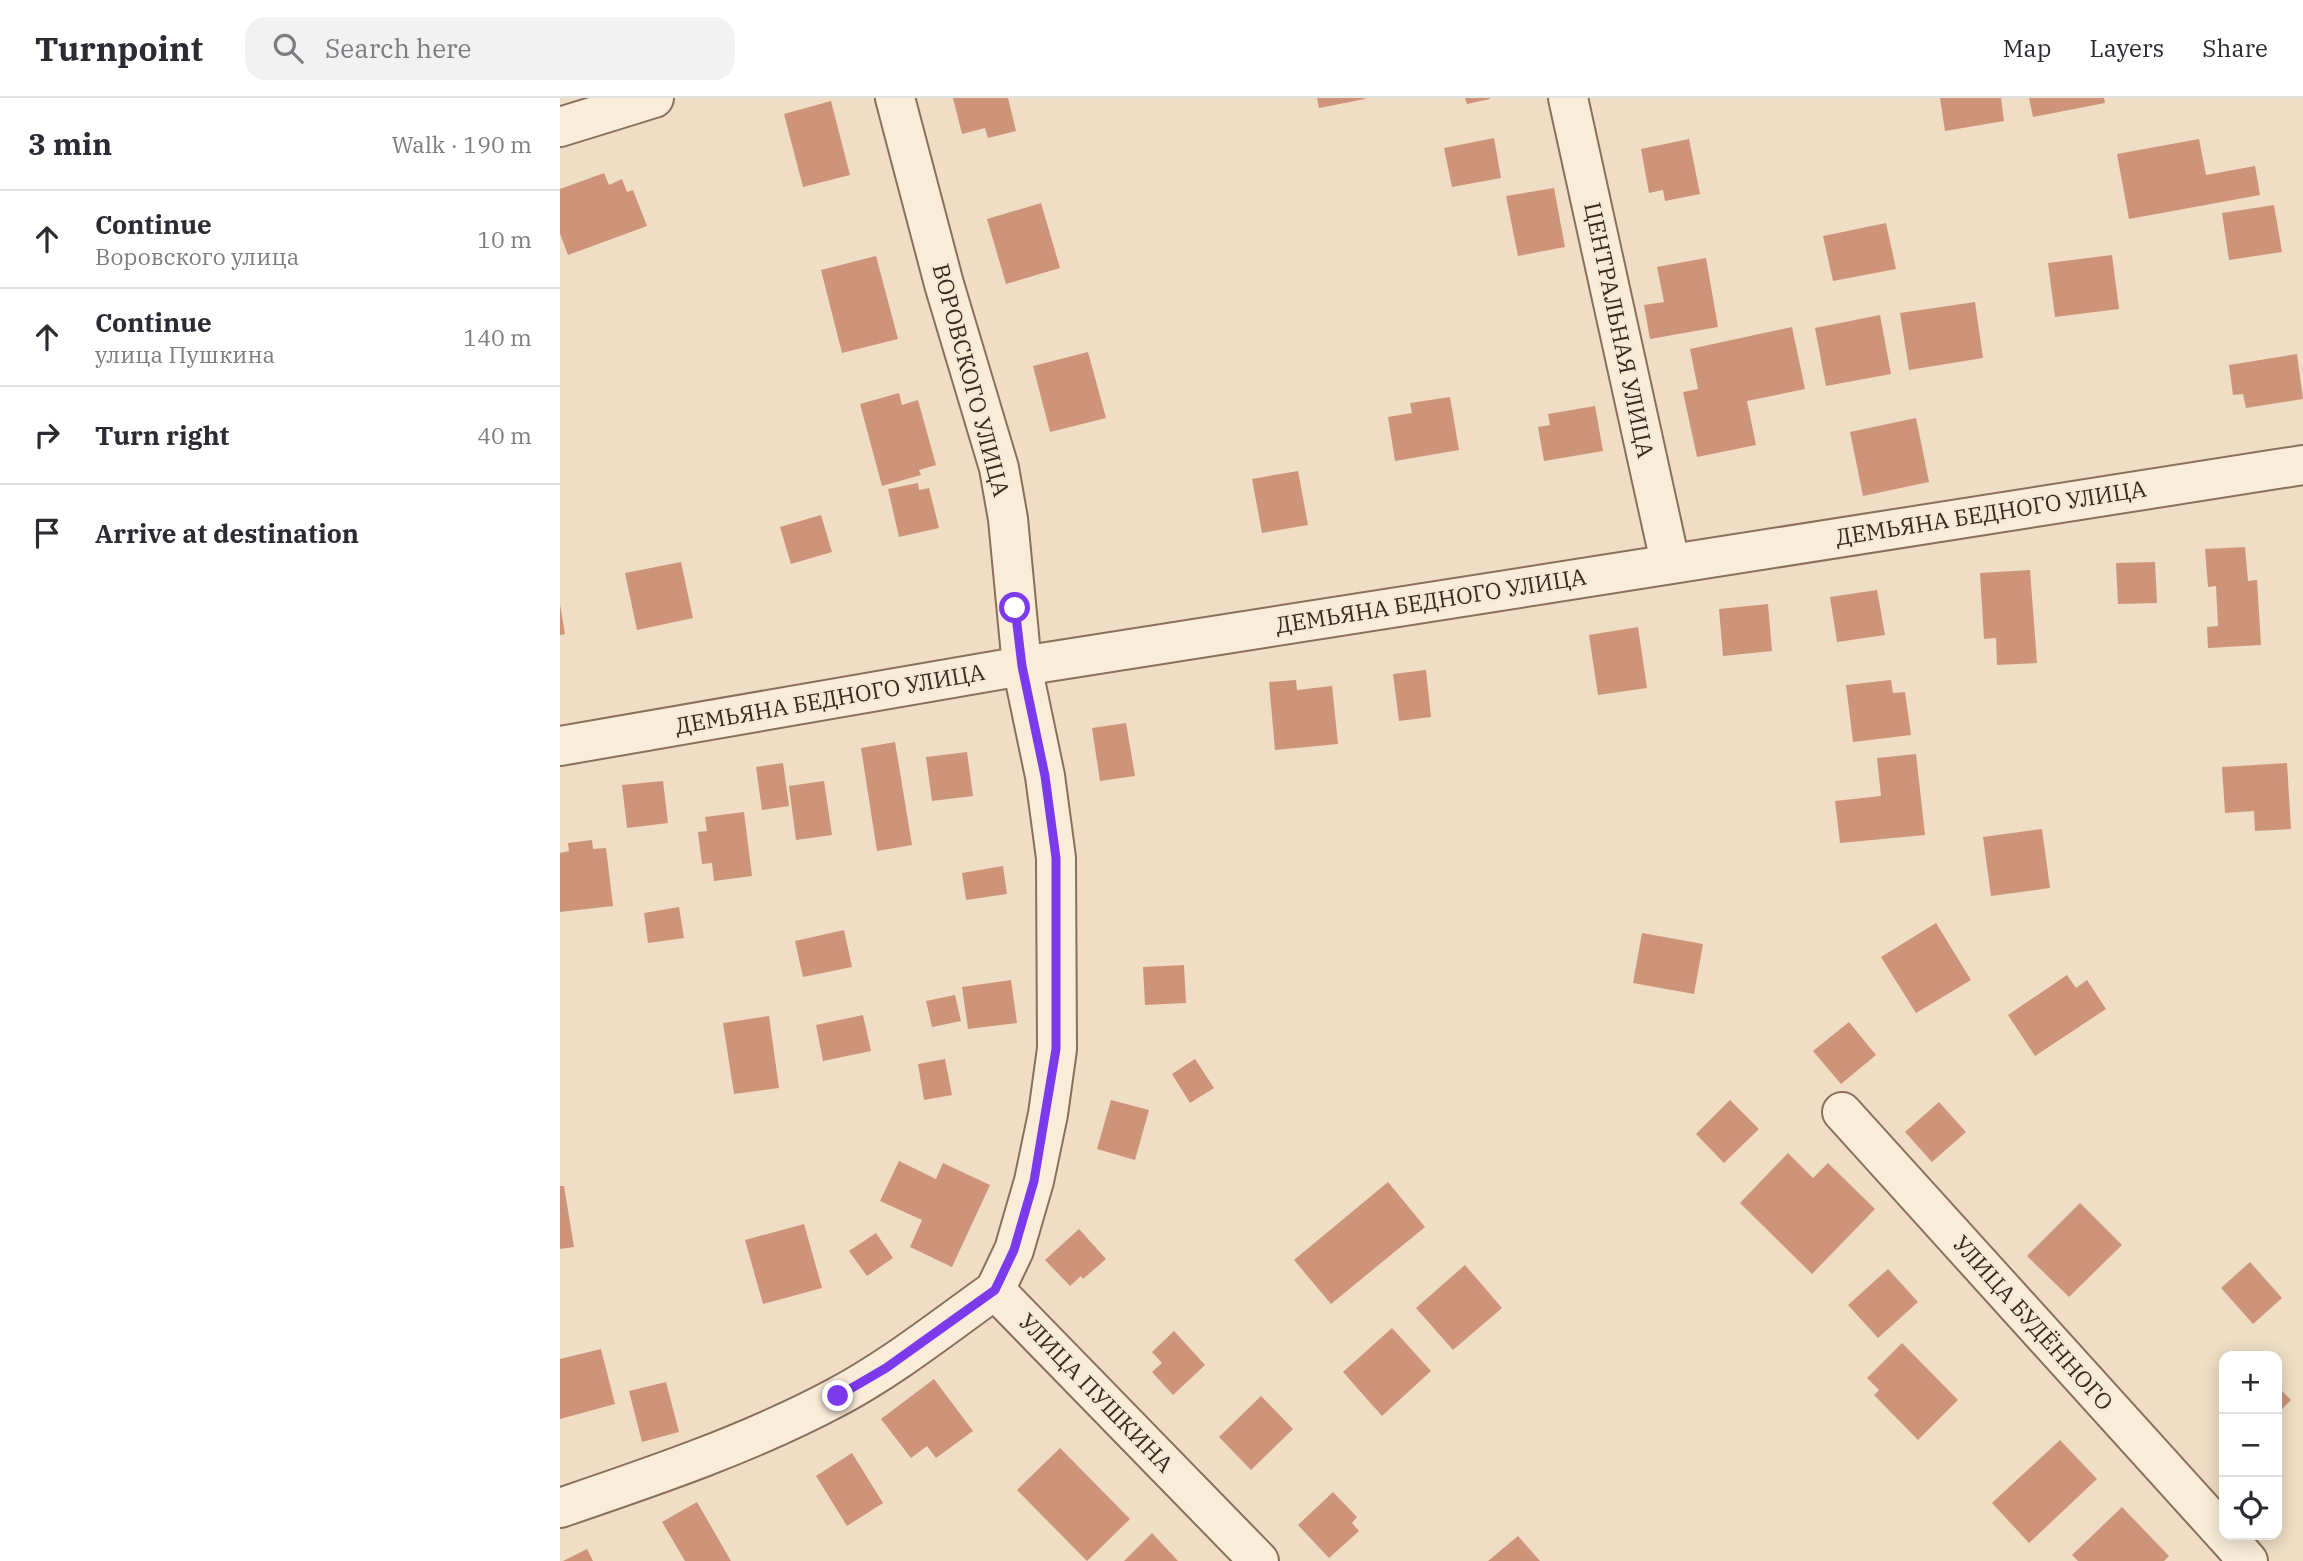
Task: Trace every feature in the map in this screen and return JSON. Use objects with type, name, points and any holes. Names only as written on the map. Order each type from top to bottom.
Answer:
[{"type":"street","points":[[560,127],[654,98]]},
{"type":"street","name":"ВОРОВСКОГО УЛИЦА","points":[[895,98],[944,285],[999,468],[1008,519],[1022,666]]},
{"type":"street","name":"ЦЕНТРАЛЬНАЯ УЛИЦА","points":[[1568,98],[1670,562]]},
{"type":"street","name":"ДЕМЬЯНА БЕДНОГО УЛИЦА","points":[[560,746],[1022,666],[1670,562],[2303,465]]},
{"type":"street","points":[[560,1507],[722,1450],[809,1411],[886,1368],[995,1290],[1014,1250],[1034,1181],[1056,1049],[1056,858],[1045,776],[1022,666]]},
{"type":"street","name":"УЛИЦА БУДЁННОГО","points":[[1842,1112],[2219,1529]]},
{"type":"street","name":"УЛИЦА ПУШКИНА","points":[[995,1290],[1259,1561]]},
{"type":"street","name":"УЛИЦА БУДЁННОГО","points":[[2229,1540],[2248,1561]]},
{"type":"building","points":[[953,98],[1008,98],[1016,131],[988,138],[985,128],[962,134]]},
{"type":"building","points":[[1317,98],[1365,98],[1365,99],[1319,108]]},
{"type":"building","points":[[1465,98],[1490,98],[1490,99],[1467,104]]},
{"type":"building","points":[[1940,98],[2001,98],[2004,121],[1945,131]]},
{"type":"building","points":[[2029,98],[2104,98],[2105,103],[2033,117]]},
{"type":"building","points":[[831,101],[850,175],[803,187],[784,114]]},
{"type":"building","points":[[1494,138],[1501,178],[1452,187],[1444,148]]},
{"type":"building","points":[[1689,139],[1700,194],[1665,201],[1663,190],[1649,193],[1641,149]]},
{"type":"building","points":[[2199,139],[2206,175],[2255,166],[2260,195],[2129,219],[2117,154]]},
{"type":"building","points":[[604,173],[609,185],[622,179],[627,192],[633,190],[647,226],[568,255],[560,234],[560,189]]},
{"type":"building","points":[[1554,188],[1565,247],[1518,256],[1506,196]]},
{"type":"building","points":[[1041,203],[1060,268],[1006,284],[987,219]]},
{"type":"building","points":[[2274,205],[2282,252],[2229,260],[2222,213]]},
{"type":"building","points":[[1886,223],[1896,269],[1833,281],[1823,236]]},
{"type":"building","points":[[2112,255],[2119,309],[2055,317],[2048,263]]},
{"type":"building","points":[[876,256],[898,339],[842,353],[821,270]]},
{"type":"building","points":[[1706,258],[1718,327],[1650,339],[1644,305],[1664,302],[1657,267]]},
{"type":"building","points":[[1975,302],[1983,358],[1909,370],[1900,313]]},
{"type":"building","points":[[1880,315],[1891,374],[1826,386],[1815,328]]},
{"type":"building","points":[[1792,327],[1805,389],[1747,401],[1756,445],[1697,457],[1683,392],[1698,389],[1690,349]]},
{"type":"building","points":[[1088,352],[1106,418],[1050,432],[1033,366]]},
{"type":"building","points":[[2297,354],[2303,399],[2246,408],[2243,394],[2233,395],[2229,365]]},
{"type":"building","points":[[899,393],[902,405],[918,400],[936,465],[919,470],[921,475],[882,486],[860,404]]},
{"type":"building","points":[[1450,397],[1459,450],[1395,461],[1388,417],[1412,413],[1410,403]]},
{"type":"building","points":[[1595,406],[1603,451],[1544,461],[1538,427],[1550,425],[1548,414]]},
{"type":"building","points":[[1916,418],[1929,482],[1863,496],[1850,432]]},
{"type":"building","points":[[1298,471],[1308,525],[1262,533],[1252,479]]},
{"type":"building","points":[[918,483],[919,490],[929,488],[939,528],[899,537],[888,489]]},
{"type":"building","points":[[821,515],[832,552],[791,564],[780,527]]},
{"type":"building","points":[[2245,547],[2248,581],[2257,580],[2261,645],[2208,648],[2207,627],[2218,626],[2216,586],[2208,587],[2205,549]]},
{"type":"building","points":[[681,562],[693,618],[637,630],[625,573]]},
{"type":"building","points":[[2155,562],[2157,603],[2118,604],[2116,563]]},
{"type":"building","points":[[2030,570],[2037,663],[1997,665],[1996,638],[1984,639],[1980,573]]},
{"type":"building","points":[[1877,590],[1885,635],[1837,642],[1830,597]]},
{"type":"building","points":[[560,604],[565,634],[560,635]]},
{"type":"building","points":[[1768,604],[1772,651],[1723,656],[1719,609]]},
{"type":"building","points":[[1638,627],[1647,688],[1598,695],[1589,635]]},
{"type":"building","points":[[1426,670],[1431,717],[1399,721],[1393,674]]},
{"type":"building","points":[[1296,680],[1297,690],[1332,686],[1338,744],[1275,750],[1269,682]]},
{"type":"building","points":[[1891,680],[1893,693],[1905,692],[1911,735],[1853,742],[1846,685]]},
{"type":"building","points":[[1126,723],[1135,776],[1100,781],[1092,728]]},
{"type":"building","points":[[895,742],[912,845],[877,851],[861,748]]},
{"type":"building","points":[[967,752],[973,796],[932,801],[926,757]]},
{"type":"building","points":[[1916,754],[1925,835],[1840,843],[1835,801],[1881,796],[1877,758]]},
{"type":"building","points":[[783,763],[789,806],[762,810],[756,767]]},
{"type":"building","points":[[2287,763],[2291,829],[2255,831],[2254,811],[2225,813],[2222,767]]},
{"type":"building","points":[[663,781],[668,823],[627,828],[622,785]]},
{"type":"building","points":[[824,781],[832,835],[796,840],[789,786]]},
{"type":"building","points":[[744,812],[752,876],[714,881],[712,863],[702,864],[698,832],[707,831],[705,817]]},
{"type":"building","points":[[2042,829],[2050,888],[1991,896],[1983,837]]},
{"type":"building","points":[[592,840],[593,849],[606,848],[613,906],[560,912],[560,853],[569,851],[568,843]]},
{"type":"building","points":[[1003,866],[1007,894],[966,900],[962,873]]},
{"type":"building","points":[[679,907],[684,938],[648,943],[644,913]]},
{"type":"building","points":[[1936,923],[1971,980],[1916,1013],[1881,957]]},
{"type":"building","points":[[844,930],[852,967],[803,977],[795,941]]},
{"type":"building","points":[[1642,933],[1703,944],[1694,994],[1633,983]]},
{"type":"building","points":[[1184,965],[1186,1003],[1145,1005],[1143,967]]},
{"type":"building","points":[[2067,975],[2076,988],[2087,980],[2106,1009],[2035,1056],[2008,1015]]},
{"type":"building","points":[[1011,980],[1017,1023],[968,1029],[962,987]]},
{"type":"building","points":[[955,995],[961,1021],[932,1027],[926,1001]]},
{"type":"building","points":[[863,1015],[871,1051],[823,1061],[816,1025]]},
{"type":"building","points":[[769,1016],[779,1088],[734,1094],[723,1023]]},
{"type":"building","points":[[1849,1022],[1876,1055],[1841,1084],[1813,1051]]},
{"type":"building","points":[[945,1059],[952,1095],[924,1100],[918,1064]]},
{"type":"building","points":[[1195,1059],[1214,1088],[1190,1103],[1172,1074]]},
{"type":"building","points":[[1111,1100],[1149,1110],[1135,1160],[1097,1149]]},
{"type":"building","points":[[1730,1100],[1759,1129],[1724,1163],[1696,1134]]},
{"type":"building","points":[[1939,1102],[1966,1132],[1932,1162],[1905,1132]]},
{"type":"building","points":[[1788,1153],[1813,1178],[1828,1163],[1875,1209],[1812,1274],[1740,1203]]},
{"type":"building","points":[[899,1161],[936,1179],[943,1163],[990,1185],[952,1267],[910,1247],[922,1220],[880,1201]]},
{"type":"building","points":[[1388,1182],[1425,1227],[1331,1304],[1294,1260]]},
{"type":"building","points":[[560,1186],[564,1186],[574,1247],[560,1249]]},
{"type":"building","points":[[2080,1203],[2122,1245],[2069,1297],[2027,1256]]},
{"type":"building","points":[[804,1224],[822,1288],[763,1304],[745,1240]]},
{"type":"building","points":[[1079,1229],[1106,1259],[1083,1279],[1081,1276],[1070,1286],[1045,1260]]},
{"type":"building","points":[[876,1233],[893,1258],[867,1276],[849,1251]]},
{"type":"building","points":[[2250,1262],[2282,1298],[2253,1324],[2221,1288]]},
{"type":"building","points":[[1465,1265],[1502,1308],[1453,1350],[1416,1308]]},
{"type":"building","points":[[1888,1269],[1918,1302],[1878,1338],[1848,1305]]},
{"type":"building","points":[[1392,1328],[1431,1371],[1382,1416],[1343,1372]]},
{"type":"building","points":[[1174,1331],[1205,1365],[1173,1395],[1152,1372],[1162,1363],[1152,1352]]},
{"type":"building","points":[[1902,1343],[1958,1400],[1918,1440],[1874,1395],[1879,1390],[1867,1378]]},
{"type":"building","points":[[601,1349],[615,1404],[560,1419],[560,1359]]},
{"type":"building","points":[[934,1379],[973,1431],[936,1458],[927,1446],[911,1458],[881,1419]]},
{"type":"building","points":[[666,1382],[679,1432],[642,1442],[629,1391]]},
{"type":"building","points":[[2282,1391],[2291,1400],[2282,1409]]},
{"type":"building","points":[[1261,1396],[1293,1429],[1251,1470],[1219,1437]]},
{"type":"building","points":[[2060,1440],[2097,1479],[2029,1543],[1992,1503]]},
{"type":"building","points":[[1060,1448],[1130,1519],[1087,1561],[1017,1490]]},
{"type":"building","points":[[852,1453],[883,1503],[847,1526],[816,1476]]},
{"type":"building","points":[[1333,1492],[1357,1517],[1352,1523],[1359,1531],[1329,1558],[1298,1525]]},
{"type":"building","points":[[697,1502],[731,1561],[685,1561],[662,1522]]},
{"type":"building","points":[[2122,1507],[2169,1556],[2164,1561],[2078,1561],[2072,1555]]},
{"type":"building","points":[[1152,1533],[1178,1561],[1124,1561]]},
{"type":"building","points":[[1518,1536],[1540,1561],[1488,1561]]},
{"type":"building","points":[[587,1549],[593,1561],[563,1561]]},
{"type":"route","points":[[838,1396],[886,1368],[995,1290],[1014,1250],[1034,1181],[1048,1114],[1056,1049],[1056,858],[1045,776],[1022,666],[1015,608]]}]
